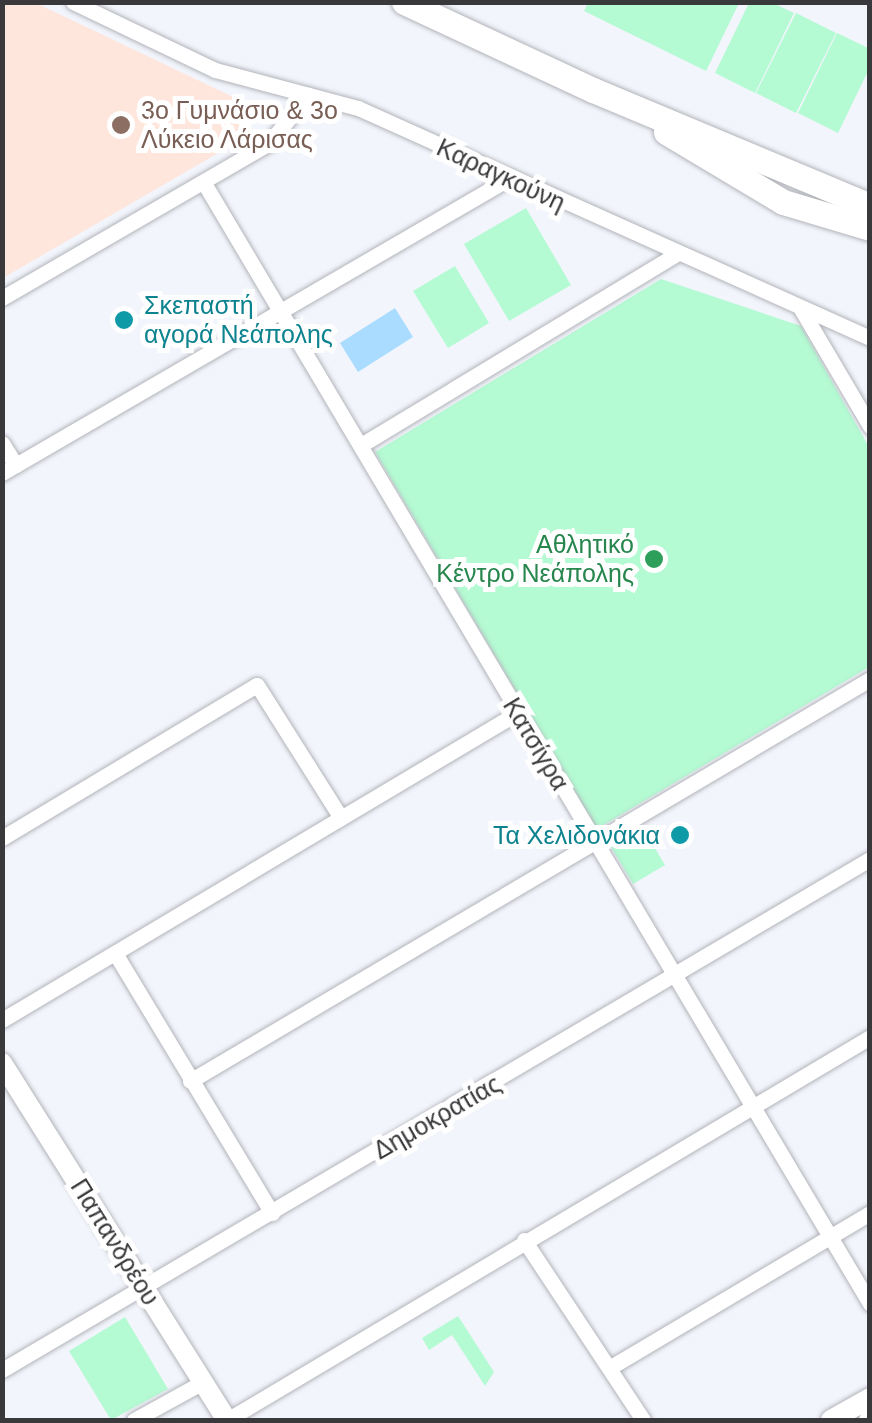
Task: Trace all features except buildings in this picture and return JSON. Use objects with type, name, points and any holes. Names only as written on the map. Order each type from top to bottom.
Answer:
[{"type":"highway","points":[[404,2],[592,90],[870,206]]},
{"type":"highway","points":[[592,90],[782,202],[870,228]]},
{"type":"street","name":"Καραγκούνη","points":[[73,2],[214,70],[358,108],[508,179],[870,338]]},
{"type":"street","points":[[2,298],[269,144],[308,94]]},
{"type":"street","points":[[2,443],[9,470],[508,179]]},
{"type":"street","name":"Κατσίγρα","points":[[204,183],[870,1304]]},
{"type":"street","points":[[361,445],[678,254]]},
{"type":"street","points":[[801,309],[870,426]]},
{"type":"street","points":[[190,1081],[870,678]]},
{"type":"street","points":[[2,838],[257,685],[341,818]]},
{"type":"street","points":[[2,1020],[518,713]]},
{"type":"street","name":"Δημοκρατίας","points":[[2,1370],[870,859]]},
{"type":"street","points":[[114,953],[272,1213]]},
{"type":"street","points":[[227,1420],[870,1037]]},
{"type":"street","name":"Παπανδρέου","points":[[6,1077],[227,1420]]},
{"type":"street","points":[[609,1368],[870,1213]]},
{"type":"street","points":[[524,1240],[643,1420]]},
{"type":"street","points":[[134,1420],[203,1382]]},
{"type":"street","points":[[831,1420],[870,1398]]},
{"type":"shaded area","name":"3ο Γυμνάσιο & 3ο Λύκειο Λάρισας","points":[[3,2],[36,3],[248,104],[232,145],[3,278]]},
{"type":"green space","points":[[588,3],[739,3],[706,71],[584,11]]},
{"type":"green space","points":[[749,3],[773,3],[794,13],[755,93],[715,73]]},
{"type":"green space","points":[[796,13],[836,33],[796,113],[756,93]]},
{"type":"green space","points":[[837,33],[870,49],[869,69],[838,133],[798,113]]},
{"type":"green space","points":[[526,208],[571,285],[509,321],[464,244]]},
{"type":"green space","points":[[455,266],[489,323],[448,348],[413,291]]},
{"type":"green space","name":"Αθλητικό Κέντρο Νεάπολης","points":[[661,279],[801,326],[869,447],[869,667],[597,829],[375,452]]},
{"type":"green space","points":[[643,828],[665,865],[633,884],[611,847]]},
{"type":"green space","points":[[458,1316],[494,1372],[485,1386],[452,1335],[429,1350],[422,1338]]},
{"type":"green space","points":[[125,1317],[168,1389],[111,1420],[69,1351]]},
{"type":"water","points":[[395,308],[413,337],[358,372],[340,343]]},
{"type":"place","name":"3ο Γυμνάσιο & 3ο Λύκειο Λάρισας","points":[[121,125]]},
{"type":"place","name":"Σκεπαστή αγορά Νεάπολης","points":[[124,320]]},
{"type":"place","name":"Αθλητικό Κέντρο Νεάπολης","points":[[654,559]]},
{"type":"place","name":"Τα Χελιδονάκια","points":[[680,835]]}]
